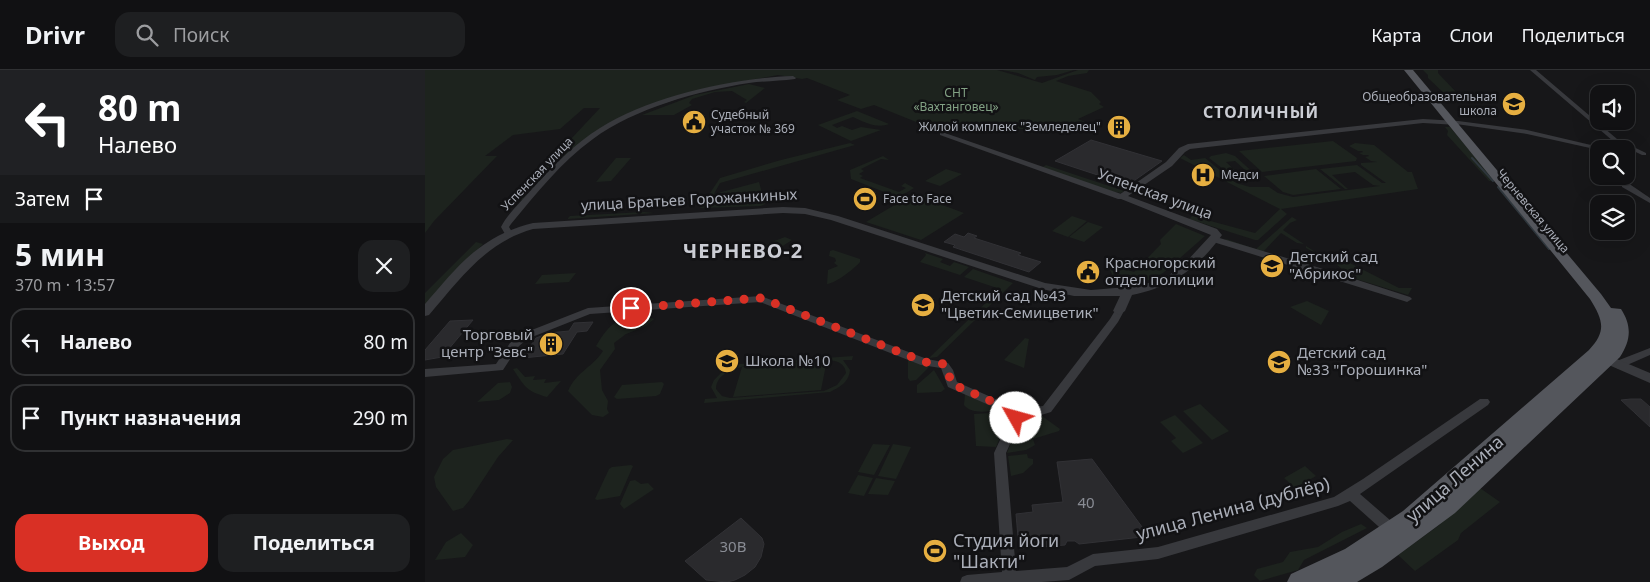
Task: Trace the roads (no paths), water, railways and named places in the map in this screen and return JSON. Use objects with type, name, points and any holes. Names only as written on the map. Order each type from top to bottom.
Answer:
[{"type":"main road","name":"Черневская улица","points":[[1407,70],[1454,122]]},
{"type":"main road","name":"Черневская улица","points":[[1413,70],[1599,302],[1609,322],[1611,334],[1606,343],[1607,360]]},
{"type":"main road","name":"улица Ленина","points":[[1299,582],[1353,556],[1393,531],[1607,360]]},
{"type":"main road","name":"улица Ленина","points":[[1335,582],[1383,556],[1425,526],[1607,360]]},
{"type":"street","points":[[1533,70],[1615,140],[1646,156]]},
{"type":"street","name":"Успенская улица","points":[[508,232],[505,227],[507,223],[550,176],[589,139],[610,125],[660,105],[702,92],[768,79],[793,78]]},
{"type":"street","points":[[1121,197],[1169,164],[1182,150],[1188,147],[1423,121],[1454,122],[1527,132],[1590,146]]},
{"type":"street","name":"Успенская улица","points":[[942,134],[1213,231],[1217,234],[1213,239],[1407,299]]},
{"type":"street","points":[[1625,185],[1650,201]]},
{"type":"street","name":"улица Братьев Горожанкиных","points":[[425,312],[484,246],[508,232],[533,226],[762,210],[805,211],[843,221],[1052,289],[1093,293],[1126,292],[1156,285],[1172,278],[1213,239]]},
{"type":"street","points":[[425,373],[499,367],[514,345],[523,337],[588,311],[761,298],[925,362],[945,364],[952,384],[1016,413],[1042,412],[1047,409],[1115,320],[1126,292]]},
{"type":"street","points":[[1607,360],[1650,351]]},
{"type":"street","points":[[1607,360],[1650,378]]},
{"type":"street","name":"улица Ленина (дублёр)","points":[[967,582],[1010,580],[1069,573],[1093,560],[1159,553],[1338,500],[1351,494],[1484,402]]},
{"type":"street","points":[[1010,580],[999,455],[1016,418],[1016,413]]},
{"type":"street","points":[[1351,494],[1393,531]]},
{"type":"waterway","points":[[1472,158],[1493,181]]},
{"type":"waterway","points":[[1498,187],[1549,249]]},
{"type":"place","name":"Общеобразовательная школа","points":[[1514,104]]},
{"type":"place","name":"Судебный участок № 369","points":[[694,122]]},
{"type":"place","name":"Жилой комплекс \"Земледелец\"","points":[[1119,127]]},
{"type":"place","name":"Медси","points":[[1203,175]]},
{"type":"place","name":"Face to Face","points":[[865,199]]},
{"type":"place","name":"Детский сад \"Абрикос\"","points":[[1272,266]]},
{"type":"place","name":"Красногорский отдел полиции","points":[[1088,272]]},
{"type":"place","name":"Детский сад №43 \"Цветик-Семицветик\"","points":[[923,305]]},
{"type":"place","name":"Торговый центр \"Зевс\"","points":[[551,344]]},
{"type":"place","name":"Школа №10","points":[[727,361]]},
{"type":"place","name":"Детский сад №33 \"Горошинка\"","points":[[1279,362]]},
{"type":"place","name":"Студия йоги \"Шакти\"","points":[[935,551]]},
{"type":"district","name":"СТОЛИЧНЫЙ","points":[[1261,112]]},
{"type":"district","name":"ЧЕРНЕВО-2","points":[[743,251]]},
{"type":"park label","name":"СНТ «Вахтанговец»","points":[[956,100]]}]
